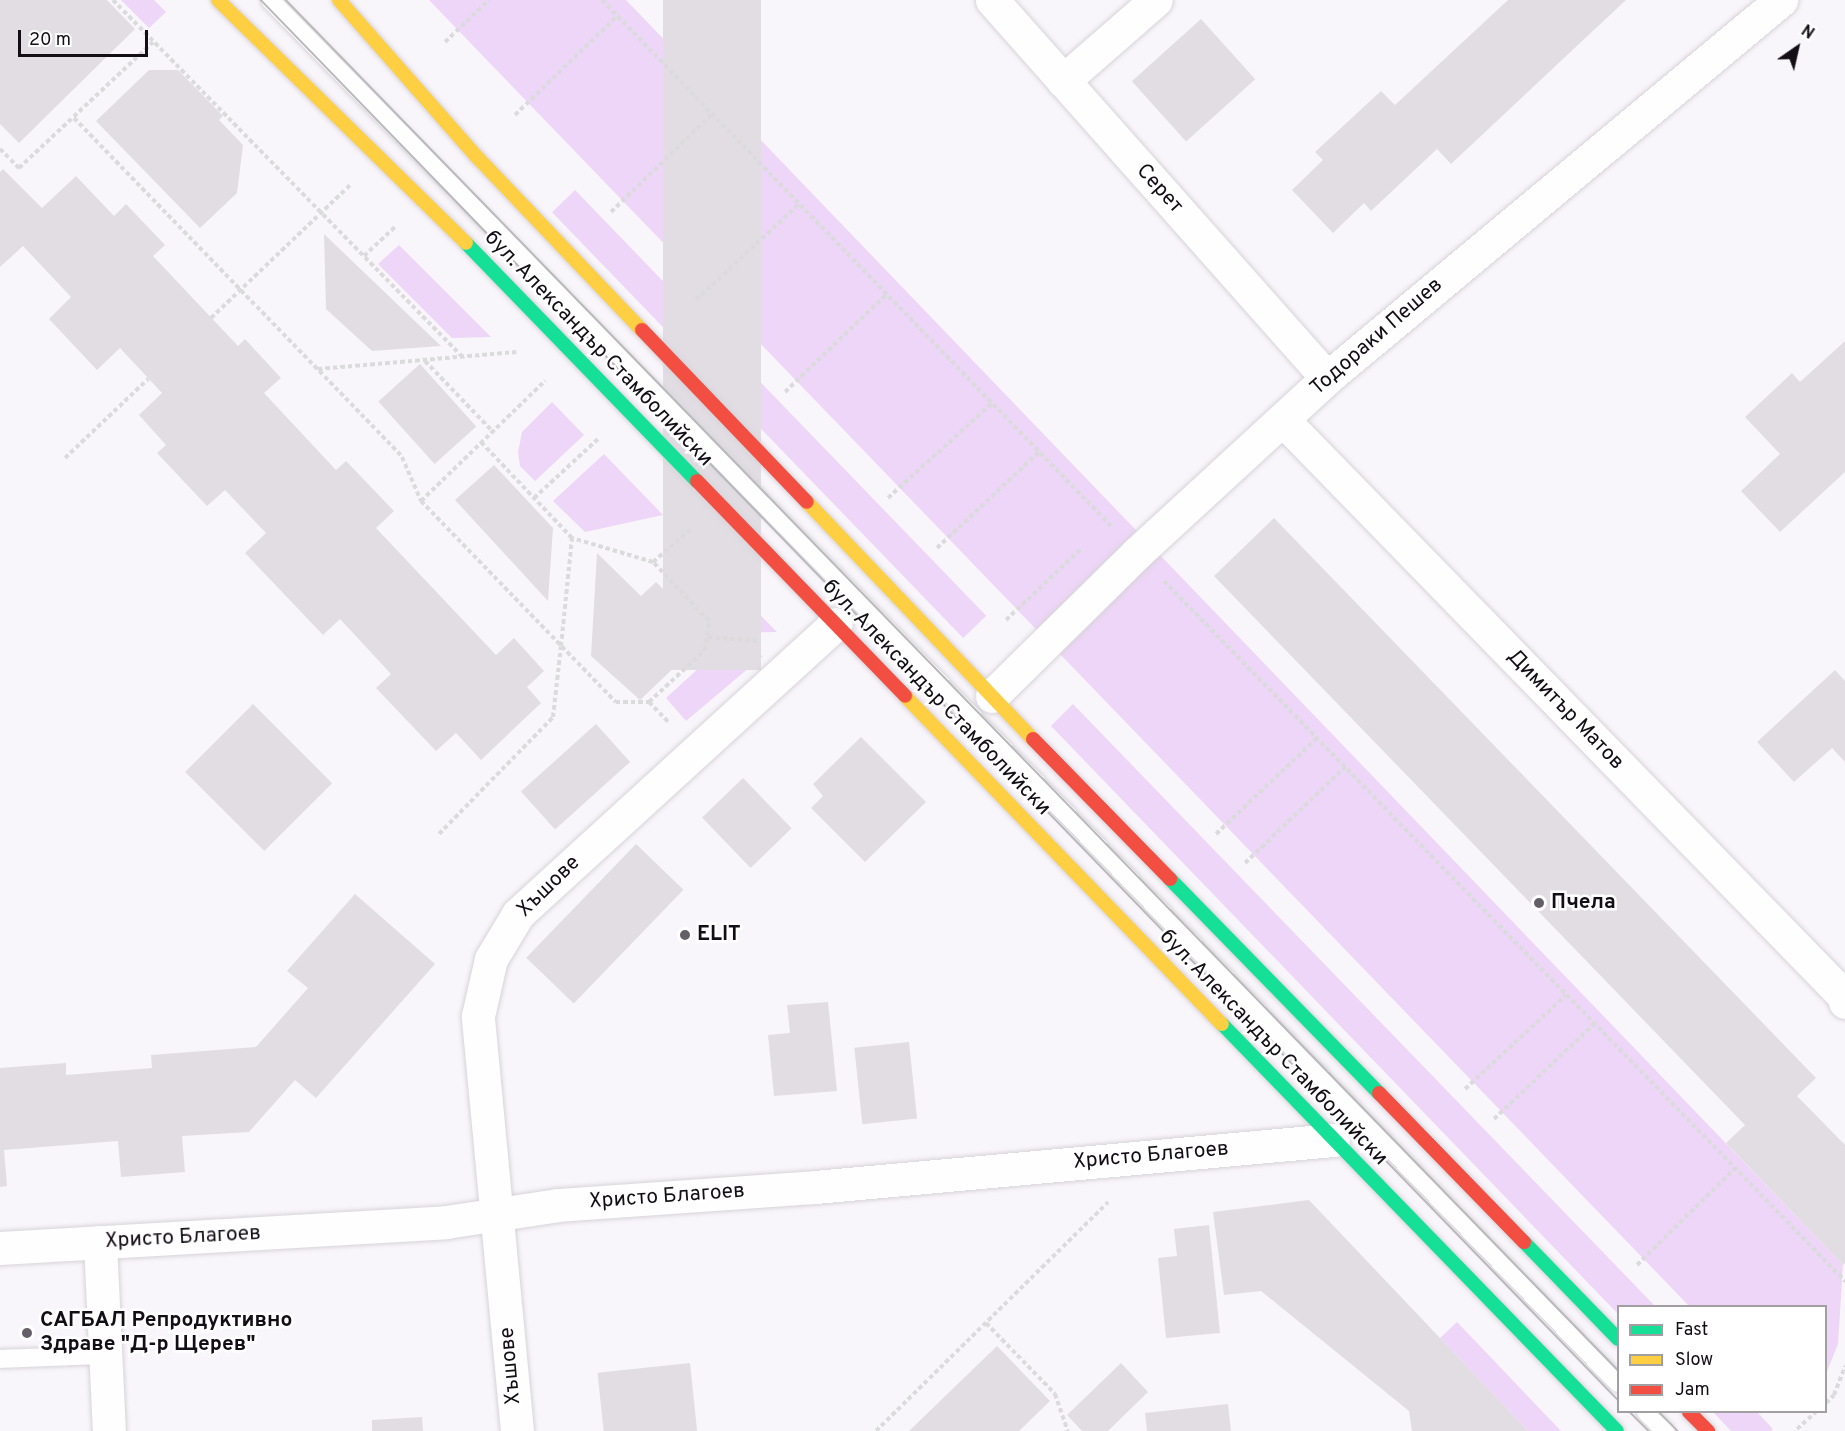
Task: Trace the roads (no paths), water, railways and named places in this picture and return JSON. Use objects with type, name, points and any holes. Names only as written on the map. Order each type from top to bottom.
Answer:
[{"type":"street","name":"бул. Александър Стамболийски","points":[[218,0],[436,212],[1617,1431]]},
{"type":"street","name":"бул. Александър Стамболийски","points":[[339,0],[478,158],[992,696],[1617,1338]]},
{"type":"street","name":"Серет","points":[[992,0],[1327,378]]},
{"type":"street","points":[[1063,81],[1156,0]]},
{"type":"street","name":"Тодораки Пешев","points":[[992,696],[1137,553],[1327,378],[1781,0]]},
{"type":"street","name":"Димитър Матов","points":[[1283,420],[1836,987],[1844,996],[1845,1002]]},
{"type":"street","name":"Хъшове","points":[[517,1431],[478,1016],[491,959],[518,914],[836,624]]},
{"type":"street","name":"Христо Благоев","points":[[0,1248],[446,1222],[558,1205],[815,1186],[1333,1140]]},
{"type":"street","points":[[100,1242],[109,1431]]},
{"type":"street","points":[[1690,1413],[1708,1431]]},
{"type":"lane","points":[[270,0],[929,672],[1617,1382]]},
{"type":"lane","points":[[0,1359],[105,1354]]},
{"type":"lane","points":[[1647,1413],[1665,1431]]},
{"type":"tram line","points":[[261,0],[1617,1399]]},
{"type":"tram line","points":[[286,0],[1617,1369]]},
{"type":"tram line","points":[[1631,1413],[1649,1431]]},
{"type":"tram line","points":[[1660,1413],[1678,1431]]},
{"type":"place","name":"Пчела","points":[[1539,903]]},
{"type":"place","name":"ELIT","points":[[685,935]]},
{"type":"place","name":"САГБАЛ Репродуктивно Здраве \"Д-р Щерев\"","points":[[27,1333]]}]
